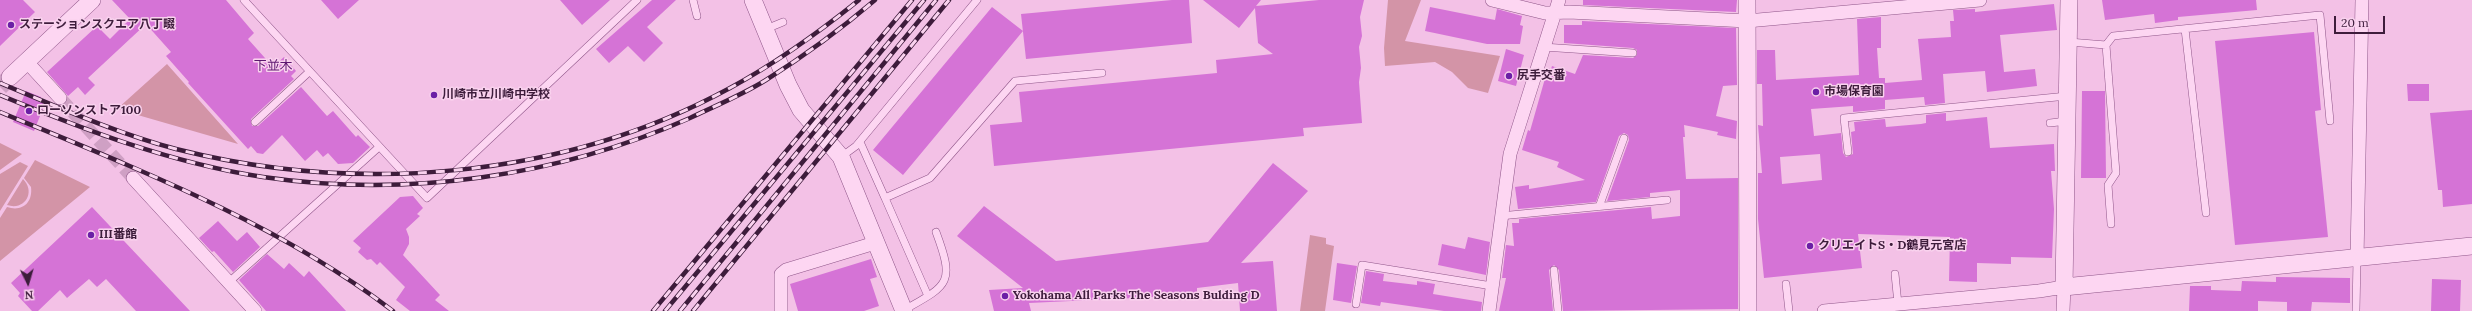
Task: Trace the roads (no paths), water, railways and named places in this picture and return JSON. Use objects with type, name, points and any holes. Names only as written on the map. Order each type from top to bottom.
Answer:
[{"type":"street","points":[[10,77],[92,0]]},
{"type":"street","points":[[753,0],[788,85],[801,110],[841,157],[904,311]]},
{"type":"street","points":[[1492,0],[1545,13],[1557,6],[1747,22],[1980,0]]},
{"type":"street","points":[[1747,0],[1748,311]]},
{"type":"street","points":[[2064,311],[2069,0]]},
{"type":"street","points":[[2357,258],[2362,0]]},
{"type":"street","points":[[1489,311],[1500,216],[1510,154],[1557,6]]},
{"type":"street","points":[[27,62],[60,98]]},
{"type":"street","points":[[133,178],[255,311]]},
{"type":"street","points":[[781,311],[781,274],[786,270],[875,243]]},
{"type":"street","points":[[1824,311],[2039,291],[2064,287],[2472,246]]},
{"type":"lane","points":[[244,0],[427,198],[637,0]]},
{"type":"lane","points":[[693,0],[696,16]]},
{"type":"lane","points":[[841,157],[860,142],[977,0]]},
{"type":"lane","points":[[2111,224],[2108,184],[2116,173],[2106,45],[2113,36],[2320,15],[2330,121]]},
{"type":"lane","points":[[766,30],[783,22]]},
{"type":"lane","points":[[2185,29],[2206,213]]},
{"type":"lane","points":[[2068,42],[2106,45]]},
{"type":"lane","points":[[1543,47],[1633,53]]},
{"type":"lane","points":[[254,122],[309,72]]},
{"type":"lane","points":[[885,198],[930,178],[1015,81],[1102,73]]},
{"type":"lane","points":[[1848,152],[1844,118],[2068,96]]},
{"type":"lane","points":[[2050,123],[2067,121]]},
{"type":"lane","points":[[1599,207],[1624,138]]},
{"type":"lane","points":[[860,142],[928,296]]},
{"type":"lane","points":[[228,282],[379,147]]},
{"type":"lane","points":[[1500,216],[1667,200]]},
{"type":"lane","points":[[904,311],[937,291],[947,276],[947,261],[936,232]]},
{"type":"lane","points":[[2356,311],[2357,258]]},
{"type":"lane","points":[[1356,304],[1362,266],[1492,286]]},
{"type":"lane","points":[[1554,270],[1558,311]]},
{"type":"lane","points":[[1895,274],[1898,304]]},
{"type":"lane","points":[[1786,284],[1789,311]]},
{"type":"tunnel","points":[[0,87],[10,77]]},
{"type":"tunnel","points":[[60,98],[133,178]]},
{"type":"railway","points":[[0,83],[87,119],[154,143],[245,163],[316,172],[387,174],[459,170],[529,159],[599,142],[666,119],[730,88],[764,68],[812,36],[859,0]]},
{"type":"railway","points":[[0,95],[64,121],[129,144],[195,163],[263,177],[317,183],[372,185],[426,183],[481,178],[534,168],[587,155],[639,138],[690,118],[766,80],[822,42],[875,0]]},
{"type":"railway","points":[[653,311],[912,0]]},
{"type":"railway","points":[[665,311],[924,0]]},
{"type":"railway","points":[[680,311],[936,0]]},
{"type":"railway","points":[[693,311],[949,0]]},
{"type":"railway","points":[[0,112],[153,176],[253,224],[301,250],[348,279],[393,311]]},
{"type":"place","name":"ステーションスクエア八丁畷","points":[[11,25]]},
{"type":"place","name":"尻手交番","points":[[1509,76]]},
{"type":"place","name":"市場保育園","points":[[1816,92]]},
{"type":"place","name":"川崎市立川崎中学校","points":[[434,95]]},
{"type":"place","name":"ローソンストア100","points":[[29,111]]},
{"type":"place","name":"III番館","points":[[91,235]]},
{"type":"place","name":"クリエイトS・D鶴見元宮店","points":[[1810,246]]},
{"type":"place","name":"Yokohama All Parks The Seasons Bulding D","points":[[1005,296]]},
{"type":"district","name":"下並木","points":[[273,66]]}]
